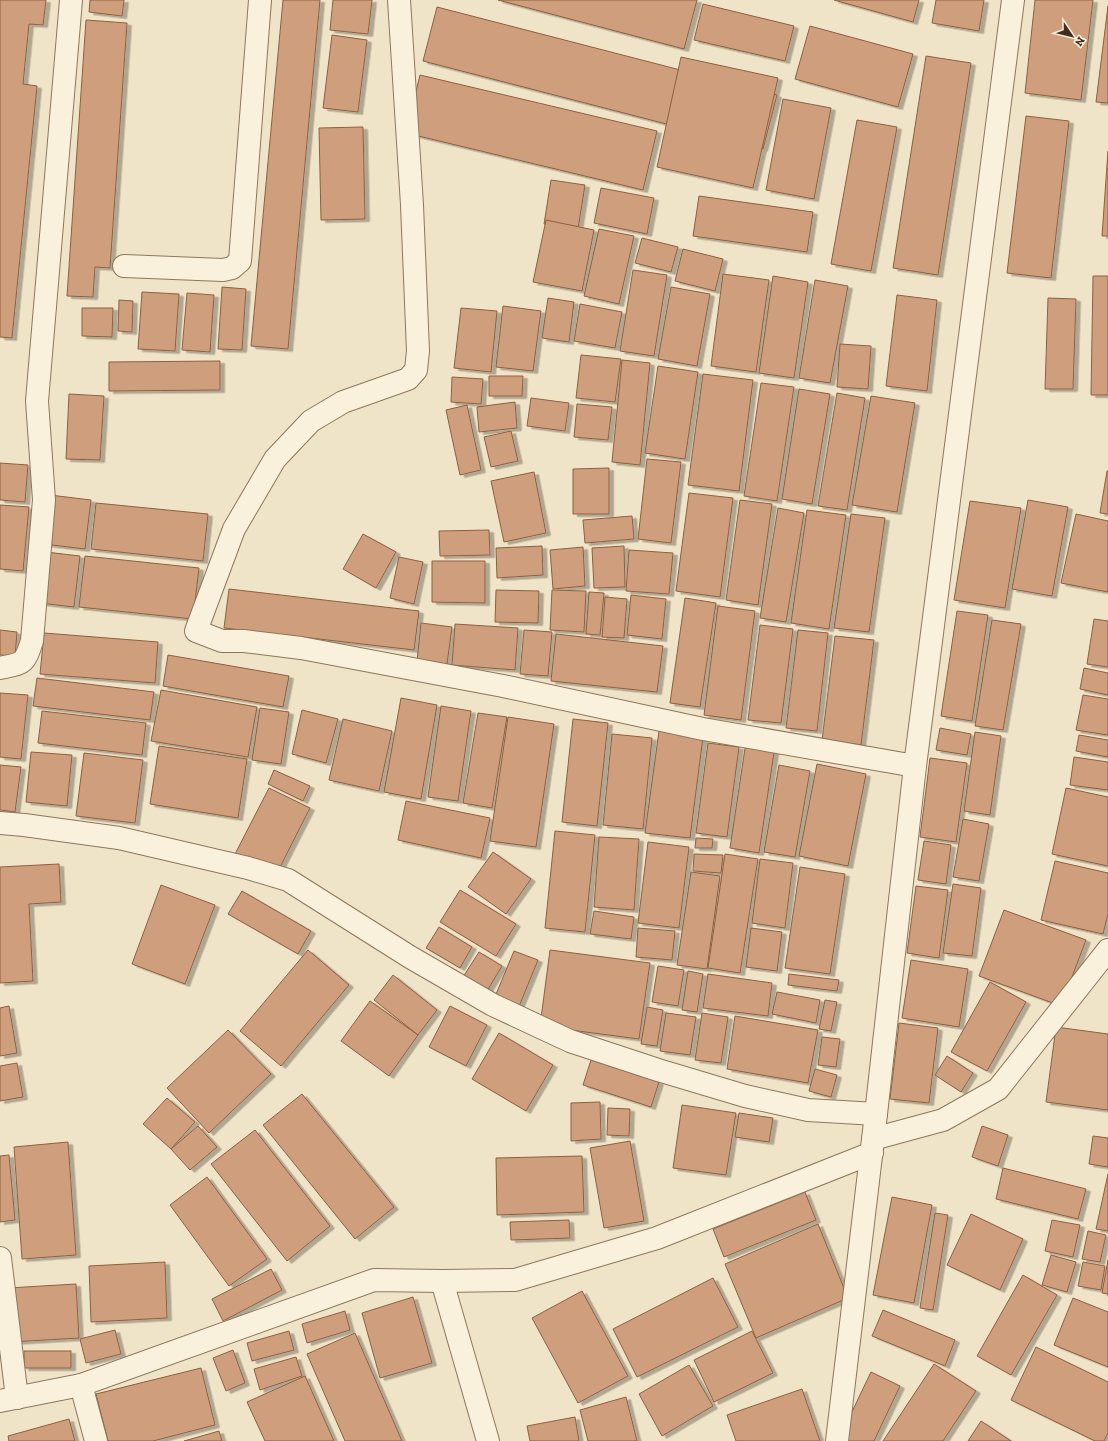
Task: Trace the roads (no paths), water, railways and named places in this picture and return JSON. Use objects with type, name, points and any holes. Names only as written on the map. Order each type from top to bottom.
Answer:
[{"type":"street","points":[[0,668],[21,664],[27,656],[32,641],[44,500],[37,401],[71,0]]},
{"type":"street","points":[[124,266],[223,270],[232,268],[240,261],[260,0]]},
{"type":"street","points":[[398,0],[412,205],[418,351],[416,370],[408,379],[343,402],[311,421],[275,460],[234,530],[196,631],[222,641],[244,641],[301,648],[503,686],[703,729],[915,766]]},
{"type":"street","points":[[837,1441],[876,1114],[915,766],[1014,0]]},
{"type":"street","points":[[0,823],[119,838],[248,868],[288,880],[410,957],[493,1005],[570,1041],[658,1070],[745,1096],[808,1110],[876,1114]]},
{"type":"street","points":[[0,1258],[8,1400],[82,1385],[374,1280],[515,1280],[657,1238],[872,1146],[943,1120],[998,1089],[1108,950]]},
{"type":"street","points":[[442,1281],[488,1441]]},
{"type":"street","points":[[82,1385],[96,1441]]}]
